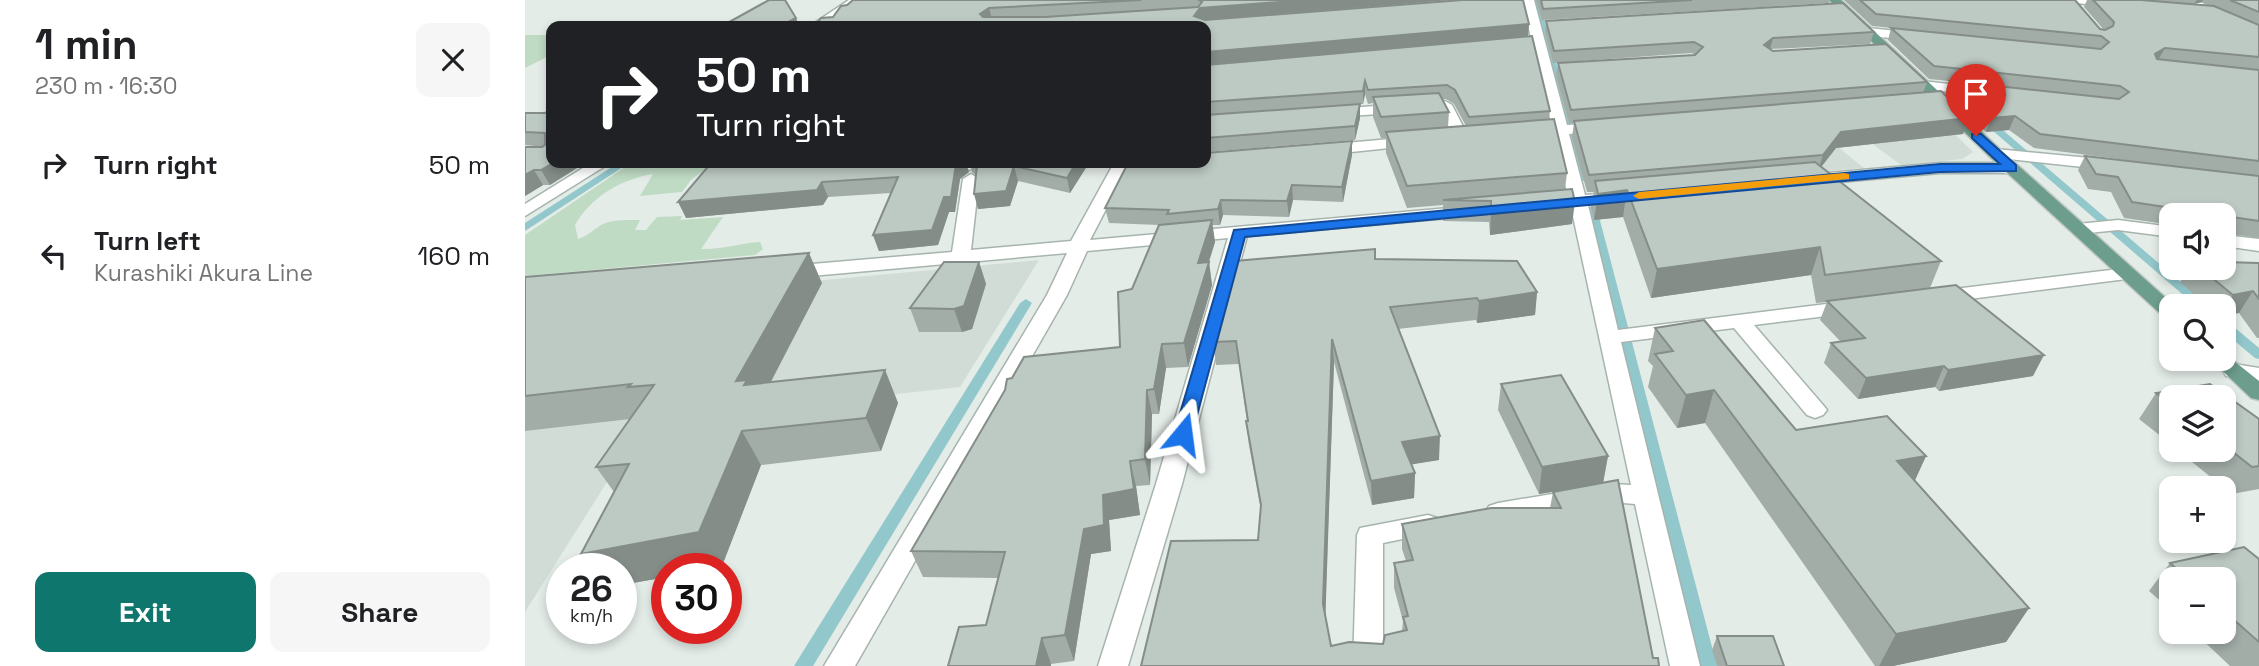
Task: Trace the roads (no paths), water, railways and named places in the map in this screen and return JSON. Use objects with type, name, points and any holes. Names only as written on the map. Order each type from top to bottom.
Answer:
[{"type":"main road","points":[[1839,4],[1868,32],[1881,51],[1922,85],[1946,92],[1996,154],[2021,159],[2078,229],[2159,302]]},
{"type":"main road","points":[[2235,371],[2259,393]]},
{"type":"street","points":[[824,21],[857,0]]},
{"type":"street","points":[[1513,1],[1527,0],[1552,70],[1566,129],[1578,201],[1619,336],[1645,495],[1685,666]]},
{"type":"street","points":[[2069,0],[2085,18]]},
{"type":"street","points":[[2078,0],[2133,5]]},
{"type":"street","points":[[2187,0],[2254,31]]},
{"type":"street","points":[[1820,10],[1839,4]]},
{"type":"street","points":[[2172,9],[2212,12]]},
{"type":"street","points":[[1868,32],[1928,38]]},
{"type":"street","points":[[1916,101],[1946,92],[1996,93]]},
{"type":"street","points":[[1312,114],[1445,105],[1454,139],[1313,151]]},
{"type":"street","points":[[1511,134],[1615,125]]},
{"type":"street","points":[[1787,182],[2021,159],[2126,167]]},
{"type":"street","points":[[525,211],[594,168]]},
{"type":"street","points":[[839,666],[1057,295],[1075,260],[1082,234],[1119,168]]},
{"type":"street","points":[[961,257],[971,179]]},
{"type":"street","points":[[1524,206],[1634,196]]},
{"type":"street","points":[[770,274],[1483,210]]},
{"type":"street","points":[[2078,229],[2110,226],[2159,231]]},
{"type":"street","points":[[1113,666],[1169,484],[1239,233]]},
{"type":"street","points":[[2236,242],[2259,245]]},
{"type":"street","points":[[1919,299],[2127,274]]},
{"type":"street","points":[[1619,336],[1877,304]]},
{"type":"street","points":[[1739,321],[1815,410]]},
{"type":"street","points":[[2236,368],[2259,375]]},
{"type":"street","points":[[1477,516],[1612,493],[1645,495]]},
{"type":"street","points":[[1368,666],[1370,534],[1451,521]]},
{"type":"waterway","points":[[1536,0],[1583,179]]},
{"type":"waterway","points":[[1988,122],[2189,294]]},
{"type":"waterway","points":[[525,228],[616,168]]},
{"type":"waterway","points":[[1592,209],[1708,666]]},
{"type":"waterway","points":[[803,666],[1026,303]]},
{"type":"waterway","points":[[2236,335],[2259,355]]}]
